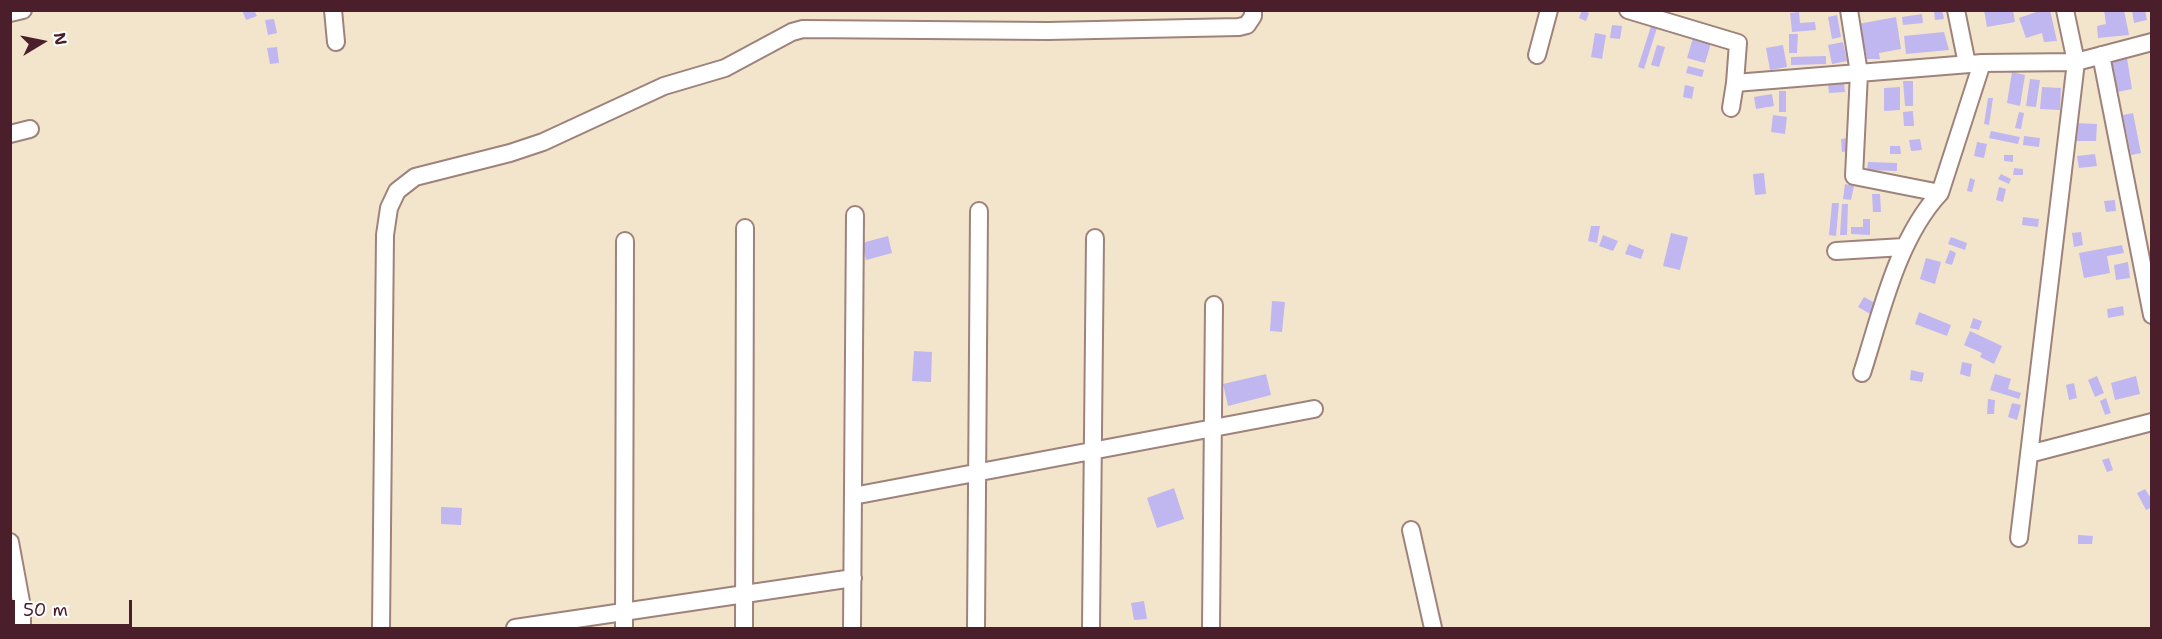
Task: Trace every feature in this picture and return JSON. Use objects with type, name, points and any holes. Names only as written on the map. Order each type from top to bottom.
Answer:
[{"type":"street","points":[[10,13],[23,10]]},
{"type":"street","points":[[333,10],[336,42]]},
{"type":"street","points":[[381,628],[385,235],[389,207],[397,191],[415,177],[510,153],[543,142],[663,86],[725,68],[792,32],[803,29],[1048,31],[1239,27],[1247,25],[1253,16],[1253,10]]},
{"type":"street","points":[[1537,55],[1549,10]]},
{"type":"street","points":[[1628,10],[1738,43],[1731,108]]},
{"type":"street","points":[[1849,10],[1859,73],[1854,176],[1941,193]]},
{"type":"street","points":[[1862,374],[1904,247],[1927,208],[1941,193],[1974,64],[1956,10]]},
{"type":"street","points":[[2019,538],[2076,62],[2065,10]]},
{"type":"street","points":[[1735,83],[1974,64],[2076,62],[2151,42]]},
{"type":"street","points":[[2101,55],[2151,315]]},
{"type":"street","points":[[10,134],[30,129]]},
{"type":"street","points":[[976,628],[979,211]]},
{"type":"street","points":[[852,628],[855,215]]},
{"type":"street","points":[[744,628],[745,228]]},
{"type":"street","points":[[1091,628],[1095,238]]},
{"type":"street","points":[[624,620],[625,241]]},
{"type":"street","points":[[1836,251],[1904,247]]},
{"type":"street","points":[[1210,628],[1214,305]]},
{"type":"street","points":[[853,496],[1314,409]]},
{"type":"street","points":[[2029,454],[2151,422]]},
{"type":"street","points":[[1411,530],[1433,628]]},
{"type":"street","points":[[10,542],[22,608],[22,628]]},
{"type":"street","points":[[515,628],[624,620],[744,594],[853,578]]},
{"type":"building","points":[[242,10],[254,10],[257,16],[246,20]]},
{"type":"building","points":[[1582,10],[1589,13],[1586,21],[1579,18]]},
{"type":"building","points":[[1942,10],[1944,19],[1935,20],[1934,12]]},
{"type":"building","points":[[1984,10],[2013,10],[2015,22],[1987,27]]},
{"type":"building","points":[[2042,10],[2050,10],[2057,41],[2044,42],[2042,33],[2026,38],[2019,18]]},
{"type":"building","points":[[2104,10],[2124,10],[2129,35],[2098,38],[2097,26],[2106,24]]},
{"type":"building","points":[[2132,10],[2145,10],[2147,20],[2134,23]]},
{"type":"building","points":[[1799,12],[1800,23],[1815,22],[1816,30],[1792,32],[1790,13]]},
{"type":"building","points":[[1922,14],[1923,23],[1903,25],[1902,17]]},
{"type":"building","points":[[1837,15],[1841,37],[1832,39],[1828,17]]},
{"type":"building","points":[[1896,17],[1901,49],[1879,53],[1880,59],[1867,59],[1860,27],[1861,34],[1853,25]]},
{"type":"building","points":[[274,19],[277,33],[268,35],[265,20]]},
{"type":"building","points":[[1612,25],[1622,26],[1620,39],[1610,38]]},
{"type":"building","points":[[1651,26],[1657,28],[1644,69],[1638,67]]},
{"type":"building","points":[[1944,32],[1949,50],[1906,54],[1904,36]]},
{"type":"building","points":[[1595,33],[1606,35],[1602,59],[1591,57]]},
{"type":"building","points":[[1789,34],[1798,34],[1797,53],[1789,53]]},
{"type":"building","points":[[1693,38],[1711,43],[1705,63],[1687,58]]},
{"type":"building","points":[[1843,42],[1847,61],[1832,64],[1828,45]]},
{"type":"building","points":[[1657,45],[1665,47],[1659,67],[1651,65]]},
{"type":"building","points":[[1783,45],[1787,67],[1770,70],[1766,48]]},
{"type":"building","points":[[277,47],[279,63],[270,64],[267,48]]},
{"type":"building","points":[[1826,56],[1826,64],[1791,65],[1791,57]]},
{"type":"building","points":[[2127,58],[2132,89],[2117,92],[2111,61]]},
{"type":"building","points":[[1688,66],[1704,70],[1702,77],[1686,73]]},
{"type":"building","points":[[2012,72],[2025,75],[2020,106],[2007,103]]},
{"type":"building","points":[[2030,79],[2040,80],[2036,107],[2026,106]]},
{"type":"building","points":[[1903,81],[1913,81],[1913,106],[1905,106]]},
{"type":"building","points":[[1844,83],[1845,92],[1829,93],[1828,84]]},
{"type":"building","points":[[1685,85],[1694,87],[1692,99],[1683,97]]},
{"type":"building","points":[[1900,87],[1900,110],[1884,111],[1884,88]]},
{"type":"building","points":[[2042,87],[2061,88],[2060,110],[2040,109]]},
{"type":"building","points":[[1779,91],[1786,91],[1786,112],[1779,112]]},
{"type":"building","points":[[1772,94],[1774,106],[1756,109],[1754,97]]},
{"type":"building","points":[[1988,98],[1993,98],[1989,125],[1984,124]]},
{"type":"building","points":[[1913,111],[1914,126],[1904,126],[1903,112]]},
{"type":"building","points":[[2019,112],[2024,113],[2021,129],[2015,128]]},
{"type":"building","points":[[2133,113],[2141,153],[2131,155],[2123,115]]},
{"type":"building","points":[[1773,115],[1787,117],[1785,134],[1771,132]]},
{"type":"building","points":[[2074,123],[2097,124],[2096,141],[2074,141]]},
{"type":"building","points":[[1991,131],[2020,137],[2018,144],[1989,138]]},
{"type":"building","points":[[2024,136],[2040,138],[2039,147],[2023,145]]},
{"type":"building","points":[[1848,138],[1850,151],[1842,152],[1841,139]]},
{"type":"building","points":[[1920,139],[1922,150],[1911,151],[1909,140]]},
{"type":"building","points":[[1977,142],[1987,144],[1984,158],[1974,156]]},
{"type":"building","points":[[1890,146],[1900,146],[1901,154],[1890,154]]},
{"type":"building","points":[[2095,154],[2097,166],[2079,168],[2077,156]]},
{"type":"building","points":[[2004,155],[2013,155],[2013,162],[2004,161]]},
{"type":"building","points":[[1868,162],[1897,163],[1897,171],[1867,170]]},
{"type":"building","points":[[2014,168],[2023,169],[2023,175],[2013,175]]},
{"type":"building","points":[[1764,173],[1766,194],[1755,195],[1753,174]]},
{"type":"building","points":[[2001,174],[2011,179],[2009,184],[1998,179]]},
{"type":"building","points":[[1970,178],[1975,180],[1972,192],[1967,191]]},
{"type":"building","points":[[1845,184],[1854,186],[1851,200],[1843,199]]},
{"type":"building","points":[[1999,187],[2006,189],[2003,202],[1996,200]]},
{"type":"building","points":[[1872,194],[1880,194],[1881,212],[1873,212]]},
{"type":"building","points":[[2115,200],[2116,211],[2106,212],[2104,201]]},
{"type":"building","points":[[1832,203],[1839,203],[1836,236],[1829,235]]},
{"type":"building","points":[[1842,204],[1848,204],[1847,235],[1840,235]]},
{"type":"building","points":[[2023,217],[2039,219],[2038,227],[2022,225]]},
{"type":"building","points":[[1863,219],[1870,219],[1870,235],[1851,234],[1851,227],[1863,227]]},
{"type":"building","points":[[1591,226],[1600,226],[1597,243],[1588,241]]},
{"type":"building","points":[[2081,232],[2083,245],[2074,247],[2072,233]]},
{"type":"building","points":[[1671,233],[1688,237],[1680,270],[1663,266]]},
{"type":"building","points":[[1603,235],[1618,241],[1613,251],[1599,246]]},
{"type":"building","points":[[888,236],[892,253],[866,260],[862,243]]},
{"type":"building","points":[[1951,237],[1967,243],[1965,250],[1948,244]]},
{"type":"building","points":[[1629,244],[1644,250],[1641,259],[1625,254]]},
{"type":"building","points":[[2122,245],[2124,253],[2107,256],[2110,273],[2084,278],[2079,253]]},
{"type":"building","points":[[1950,250],[1956,253],[1952,265],[1945,263]]},
{"type":"building","points":[[1926,258],[1941,262],[1935,284],[1920,279]]},
{"type":"building","points":[[2128,262],[2130,278],[2116,280],[2114,265]]},
{"type":"building","points":[[1864,297],[1877,304],[1872,315],[1858,307]]},
{"type":"building","points":[[1272,301],[1285,302],[1282,332],[1270,331]]},
{"type":"building","points":[[2123,306],[2124,315],[2108,318],[2107,309]]},
{"type":"building","points":[[1919,312],[1951,325],[1947,336],[1915,324]]},
{"type":"building","points":[[1973,318],[1982,321],[1979,330],[1970,328]]},
{"type":"building","points":[[1970,331],[2002,346],[1994,364],[1980,357],[1982,353],[1964,345]]},
{"type":"building","points":[[914,351],[932,352],[931,382],[912,381]]},
{"type":"building","points":[[1962,362],[1972,364],[1970,377],[1960,374]]},
{"type":"building","points":[[1911,370],[1924,373],[1922,382],[1910,380]]},
{"type":"building","points":[[1266,374],[1271,395],[1228,406],[1223,384]]},
{"type":"building","points":[[1995,374],[2011,379],[2008,389],[2021,393],[2019,399],[1990,390]]},
{"type":"building","points":[[2097,376],[2104,393],[2095,397],[2088,380]]},
{"type":"building","points":[[2136,376],[2140,394],[2115,400],[2111,383]]},
{"type":"building","points":[[2074,383],[2077,398],[2069,400],[2066,385]]},
{"type":"building","points":[[2106,398],[2111,413],[2105,415],[2100,401]]},
{"type":"building","points":[[1988,399],[1995,400],[1994,414],[1987,414]]},
{"type":"building","points":[[2012,403],[2021,405],[2017,420],[2008,417]]},
{"type":"building","points":[[2109,458],[2113,470],[2107,472],[2102,460]]},
{"type":"building","points":[[1174,488],[1184,519],[1157,528],[1147,498]]},
{"type":"building","points":[[2145,489],[2152,500],[2152,507],[2146,510],[2137,493]]},
{"type":"building","points":[[441,507],[462,508],[461,525],[441,524]]},
{"type":"building","points":[[2078,535],[2093,536],[2092,544],[2078,544]]},
{"type":"building","points":[[1144,601],[1147,619],[1134,620],[1131,603]]}]
